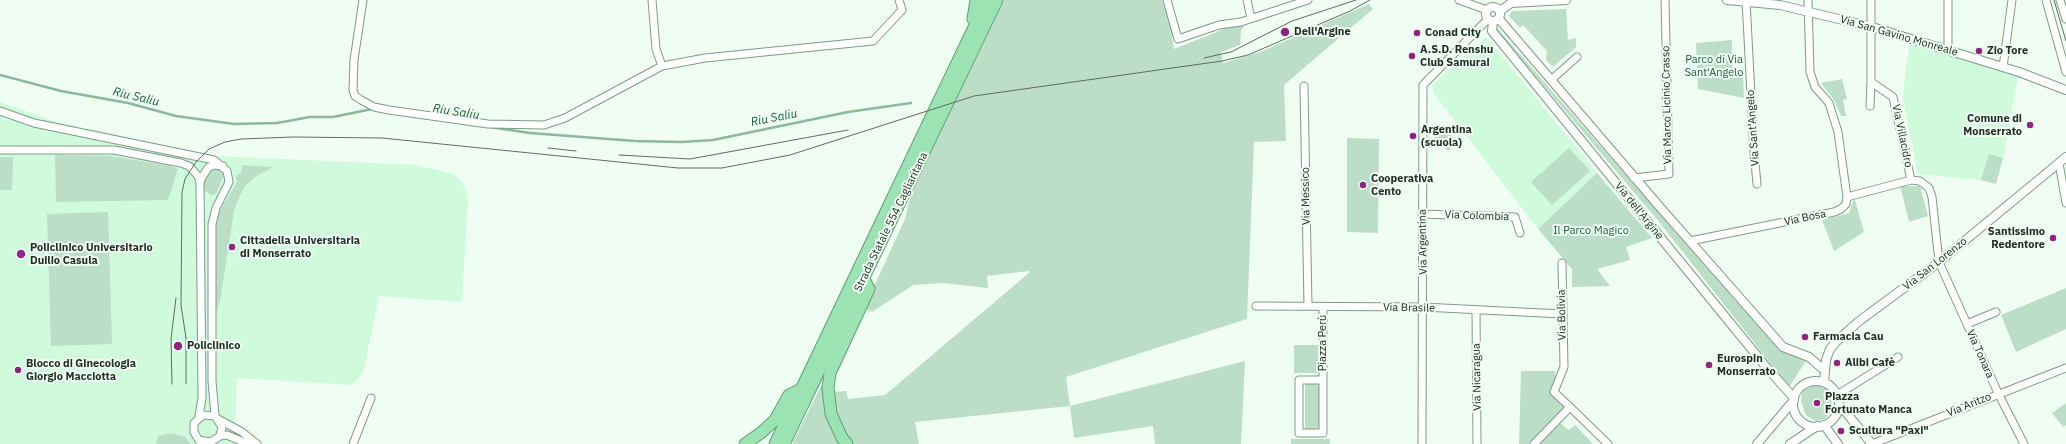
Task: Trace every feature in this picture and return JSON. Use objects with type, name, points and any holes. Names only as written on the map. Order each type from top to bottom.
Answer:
[{"type":"highway","points":[[972,31],[976,0]]},
{"type":"highway","name":"Strada Statale 554 Cagliaritana","points":[[948,93],[972,31],[986,0]]},
{"type":"highway","name":"Strada Statale 554 Cagliaritana","points":[[775,444],[948,93],[997,0]]},
{"type":"highway","name":"Strada Statale 554 Cagliaritana","points":[[784,444],[864,279],[937,116]]},
{"type":"highway","points":[[847,444],[842,438],[831,414],[828,388],[830,373],[869,289],[864,279]]},
{"type":"highway","points":[[745,444],[762,432],[775,420],[789,395],[801,389]]},
{"type":"street","points":[[363,0],[354,60],[353,90],[355,96],[374,107],[488,124],[544,125],[564,118],[662,66],[705,58],[873,41],[902,10],[899,0]]},
{"type":"street","points":[[652,0],[656,49],[662,66]]},
{"type":"street","points":[[1167,0],[1178,39],[1308,0]]},
{"type":"street","points":[[1247,0],[1251,18]]},
{"type":"street","points":[[1459,0],[1487,10],[1494,6],[1495,17]]},
{"type":"street","points":[[1495,17],[1510,1],[1566,0]]},
{"type":"street","name":"Via Marco Licinio Crasso","points":[[1634,178],[1669,174],[1665,0]]},
{"type":"street","name":"Via San Gavino Monreale","points":[[1727,0],[1780,5],[1872,27],[2003,67],[2066,90]]},
{"type":"street","points":[[1808,0],[1810,72],[1815,87],[1829,103],[1838,132],[1847,197],[1911,180]]},
{"type":"street","points":[[1870,106],[1872,27],[1871,0]]},
{"type":"street","points":[[1948,0],[1948,50]]},
{"type":"street","points":[[2003,67],[2012,0]]},
{"type":"street","points":[[2046,0],[2066,72]]},
{"type":"street","points":[[2060,0],[2066,19]]},
{"type":"street","name":"Via Sant'Angelo","points":[[1746,1],[1757,184]]},
{"type":"street","points":[[1487,10],[1486,15],[1495,17]]},
{"type":"street","name":"Via dell'Argine","points":[[1495,17],[1783,347],[1809,357],[1824,370]]},
{"type":"street","name":"Via dell'Argine","points":[[1495,17],[1492,31],[1769,371],[1794,399]]},
{"type":"street","name":"Via Argentina","points":[[1422,444],[1424,308],[1422,214],[1423,85],[1495,17]]},
{"type":"street","points":[[1551,80],[1577,57]]},
{"type":"street","name":"Via Villacidro","points":[[1871,82],[1893,97],[1911,180],[1920,181],[1929,188],[1932,197],[1939,262]]},
{"type":"street","name":"Via Messico","points":[[1304,86],[1308,306]]},
{"type":"street","points":[[0,111],[34,123],[214,160],[224,166],[229,176],[229,182],[216,208],[212,224],[212,381],[217,418],[222,427],[216,440]]},
{"type":"street","points":[[0,150],[114,150],[181,163],[194,170],[200,183]]},
{"type":"street","name":"Via San Lorenzo","points":[[1824,382],[1824,370],[1830,350],[1837,341],[1858,322],[1939,262],[2066,157]]},
{"type":"street","points":[[2058,163],[2066,203]]},
{"type":"street","points":[[224,166],[213,166],[208,168],[200,183],[202,398],[199,416],[193,427],[194,432],[200,442],[207,442],[232,436],[248,444]]},
{"type":"street","name":"Via Bosa","points":[[1690,242],[1834,212],[1841,209],[1846,204],[1847,197]]},
{"type":"street","name":"Via Colombia","points":[[1422,214],[1515,217],[1520,233]]},
{"type":"street","name":"Via Tonara","points":[[1939,262],[1998,393],[2024,444]]},
{"type":"street","name":"Via Bolivia","points":[[1562,263],[1564,368],[1554,392],[1570,407]]},
{"type":"street","name":"Via Brasile","points":[[1256,306],[1424,308],[1562,314]]},
{"type":"street","name":"Piazza Perù","points":[[1323,307],[1323,380],[1323,433],[1299,433],[1299,380],[1323,380]]},
{"type":"street","name":"Via Nicaragua","points":[[1476,310],[1478,444]]},
{"type":"street","points":[[1967,324],[1996,312]]},
{"type":"street","points":[[1837,395],[1898,357]]},
{"type":"street","name":"Via Aritzo","points":[[1872,444],[1998,393],[2066,368]]},
{"type":"street","points":[[1757,444],[1794,399],[1797,392],[1804,384],[1814,381],[1824,382],[1832,387],[1837,395],[1839,404],[1872,444]]},
{"type":"street","points":[[353,444],[371,398]]},
{"type":"street","points":[[1794,399],[1794,408],[1799,419],[1809,425],[1820,426],[1838,444]]},
{"type":"street","points":[[1790,444],[1834,416],[1839,404]]},
{"type":"street","points":[[1534,444],[1570,407],[1608,444]]},
{"type":"street","points":[[199,416],[207,414],[217,418],[242,432],[257,444]]},
{"type":"shaded area","points":[[1486,37],[1597,173],[1538,229],[1434,94],[1432,85]]},
{"type":"shaded area","points":[[1911,39],[2019,72],[2003,158],[1996,184],[1981,180],[1918,174],[1903,99],[1906,65]]},
{"type":"shaded area","name":"Cittadella Universitaria di Monserrato","points":[[0,102],[57,122],[216,156],[417,165],[454,174],[462,182],[468,197],[462,302],[379,296],[363,373],[352,385],[237,378],[234,444],[0,444]]},
{"type":"green space","points":[[1004,0],[1162,0],[1174,32],[1172,38],[1174,49],[1224,29],[1245,24],[1241,31],[1240,45],[1221,52],[1223,63],[1260,52],[1369,4],[1373,9],[1284,85],[1286,141],[1254,142],[1247,319],[1066,377],[1070,406],[915,422],[919,444],[853,444],[837,418],[832,392],[846,391],[848,399],[885,395],[1030,272],[987,276],[988,288],[943,283],[913,285],[872,312],[864,308],[905,219],[911,193]]},
{"type":"green space","points":[[1566,9],[1568,40],[1576,38],[1576,47],[1553,67],[1546,60],[1547,51],[1523,25],[1520,28],[1509,16],[1512,11]]},
{"type":"green space","points":[[1496,27],[1736,301],[1781,350],[1806,361],[1789,387],[1660,223],[1495,28]]},
{"type":"green space","name":"Parco di Via Sant'Angelo","points":[[1732,40],[1732,73],[1743,73],[1744,98],[1698,89],[1696,43]]},
{"type":"green space","points":[[1842,79],[1847,99],[1843,100],[1846,116],[1841,116],[1834,100],[1821,83]]},
{"type":"green space","points":[[1442,125],[1458,143],[1448,151],[1432,134]]},
{"type":"green space","name":"Cooperativa Cento","points":[[1347,138],[1379,139],[1378,233],[1347,232]]},
{"type":"green space","points":[[1569,148],[1590,171],[1552,205],[1531,182]]},
{"type":"green space","points":[[1989,154],[2003,158],[1996,184],[1981,180]]},
{"type":"green space","points":[[55,155],[111,156],[171,166],[178,169],[168,200],[56,202]]},
{"type":"green space","points":[[0,157],[13,157],[12,190],[0,190]]},
{"type":"green space","points":[[242,165],[273,167],[255,177],[246,185],[240,195],[234,211],[220,301],[217,311],[211,307],[214,233],[218,214],[237,182],[236,176],[241,173]]},
{"type":"green space","points":[[212,169],[220,170],[224,175],[216,194],[211,195],[203,189],[204,178]]},
{"type":"green space","name":"Il Parco Magico","points":[[1597,173],[1652,238],[1626,247],[1630,260],[1597,269],[1610,286],[1572,287],[1572,269],[1538,229]]},
{"type":"green space","points":[[1900,186],[1920,186],[1928,216],[1909,222]]},
{"type":"green space","points":[[1855,200],[1864,232],[1834,251],[1822,220],[1849,213],[1853,201]]},
{"type":"green space","points":[[108,212],[112,344],[51,346],[47,214]]},
{"type":"green space","points":[[2066,288],[2066,329],[2016,352],[2001,315]]},
{"type":"green space","points":[[1294,345],[1318,345],[1319,373],[1294,373]]},
{"type":"green space","points":[[1245,361],[1241,444],[1155,444],[1153,426],[1074,438],[1070,406]]},
{"type":"green space","points":[[1521,371],[1555,371],[1558,397],[1567,405],[1530,444],[1519,444]]},
{"type":"green space","points":[[825,378],[825,410],[828,423],[839,444],[792,444]]},
{"type":"green space","points":[[1305,383],[1319,383],[1319,429],[1305,429]]},
{"type":"green space","points":[[1816,384],[1826,388],[1832,403],[1831,413],[1819,421],[1806,415],[1801,401],[1802,394],[1806,388]]},
{"type":"green space","points":[[2066,403],[2066,425],[2063,427],[2052,413]]},
{"type":"green space","points":[[1560,423],[1569,430],[1575,425],[1593,444],[1540,444]]},
{"type":"green space","points":[[171,433],[185,437],[191,444],[156,444],[158,436]]},
{"type":"green space","points":[[1291,439],[1330,439],[1330,444],[1291,444]]},
{"type":"waterway","name":"Riu Saliu","points":[[0,75],[61,91],[128,103],[176,116],[234,124],[277,123],[310,117],[333,117],[372,109]]},
{"type":"waterway","name":"Riu Saliu","points":[[490,127],[530,133],[635,141],[682,142],[713,140],[848,112],[911,103]]},
{"type":"tram line","points":[[1204,58],[1231,52],[1292,21],[1356,0]]},
{"type":"tram line","points":[[186,384],[186,338],[181,305],[182,192],[185,179],[196,162],[209,149],[225,142],[241,139],[293,137],[382,138],[678,168],[722,168],[790,155],[974,96],[1222,61],[1248,55],[1350,11],[1370,0]]},
{"type":"tram line","points":[[2054,0],[2066,41]]},
{"type":"tram line","points":[[619,155],[690,159],[848,130]]},
{"type":"tram line","points":[[548,148],[576,151]]},
{"type":"tram line","points":[[172,384],[171,339],[176,298]]},
{"type":"place","name":"Dell'Argine","points":[[1285,32]]},
{"type":"place","name":"Conad City","points":[[1417,33]]},
{"type":"place","name":"Zio Tore","points":[[1979,51]]},
{"type":"place","name":"A.S.D. Renshu Club Samurai","points":[[1412,56]]},
{"type":"place","name":"Comune di Monserrato","points":[[2030,125]]},
{"type":"place","name":"Argentina (scuola)","points":[[1413,136]]},
{"type":"place","name":"Cooperativa Cento","points":[[1363,185]]},
{"type":"place","name":"Santissimo Redentore","points":[[2053,238]]},
{"type":"place","name":"Cittadella Universitaria di Monserrato","points":[[232,247]]},
{"type":"place","name":"Policlinico Universitario Duilio Casula","points":[[21,254]]},
{"type":"place","name":"Farmacia Cau","points":[[1805,337]]},
{"type":"place","name":"Policlinico","points":[[178,346]]},
{"type":"place","name":"Alibi Cafè","points":[[1837,363]]},
{"type":"place","name":"Eurospin Monserrato","points":[[1709,365]]},
{"type":"place","name":"Blocco di Ginecologia Giorgio Macciotta","points":[[18,370]]},
{"type":"place","name":"Piazza Fortunato Manca","points":[[1817,403]]},
{"type":"place","name":"Scultura \"Paxi\"","points":[[1841,431]]}]
